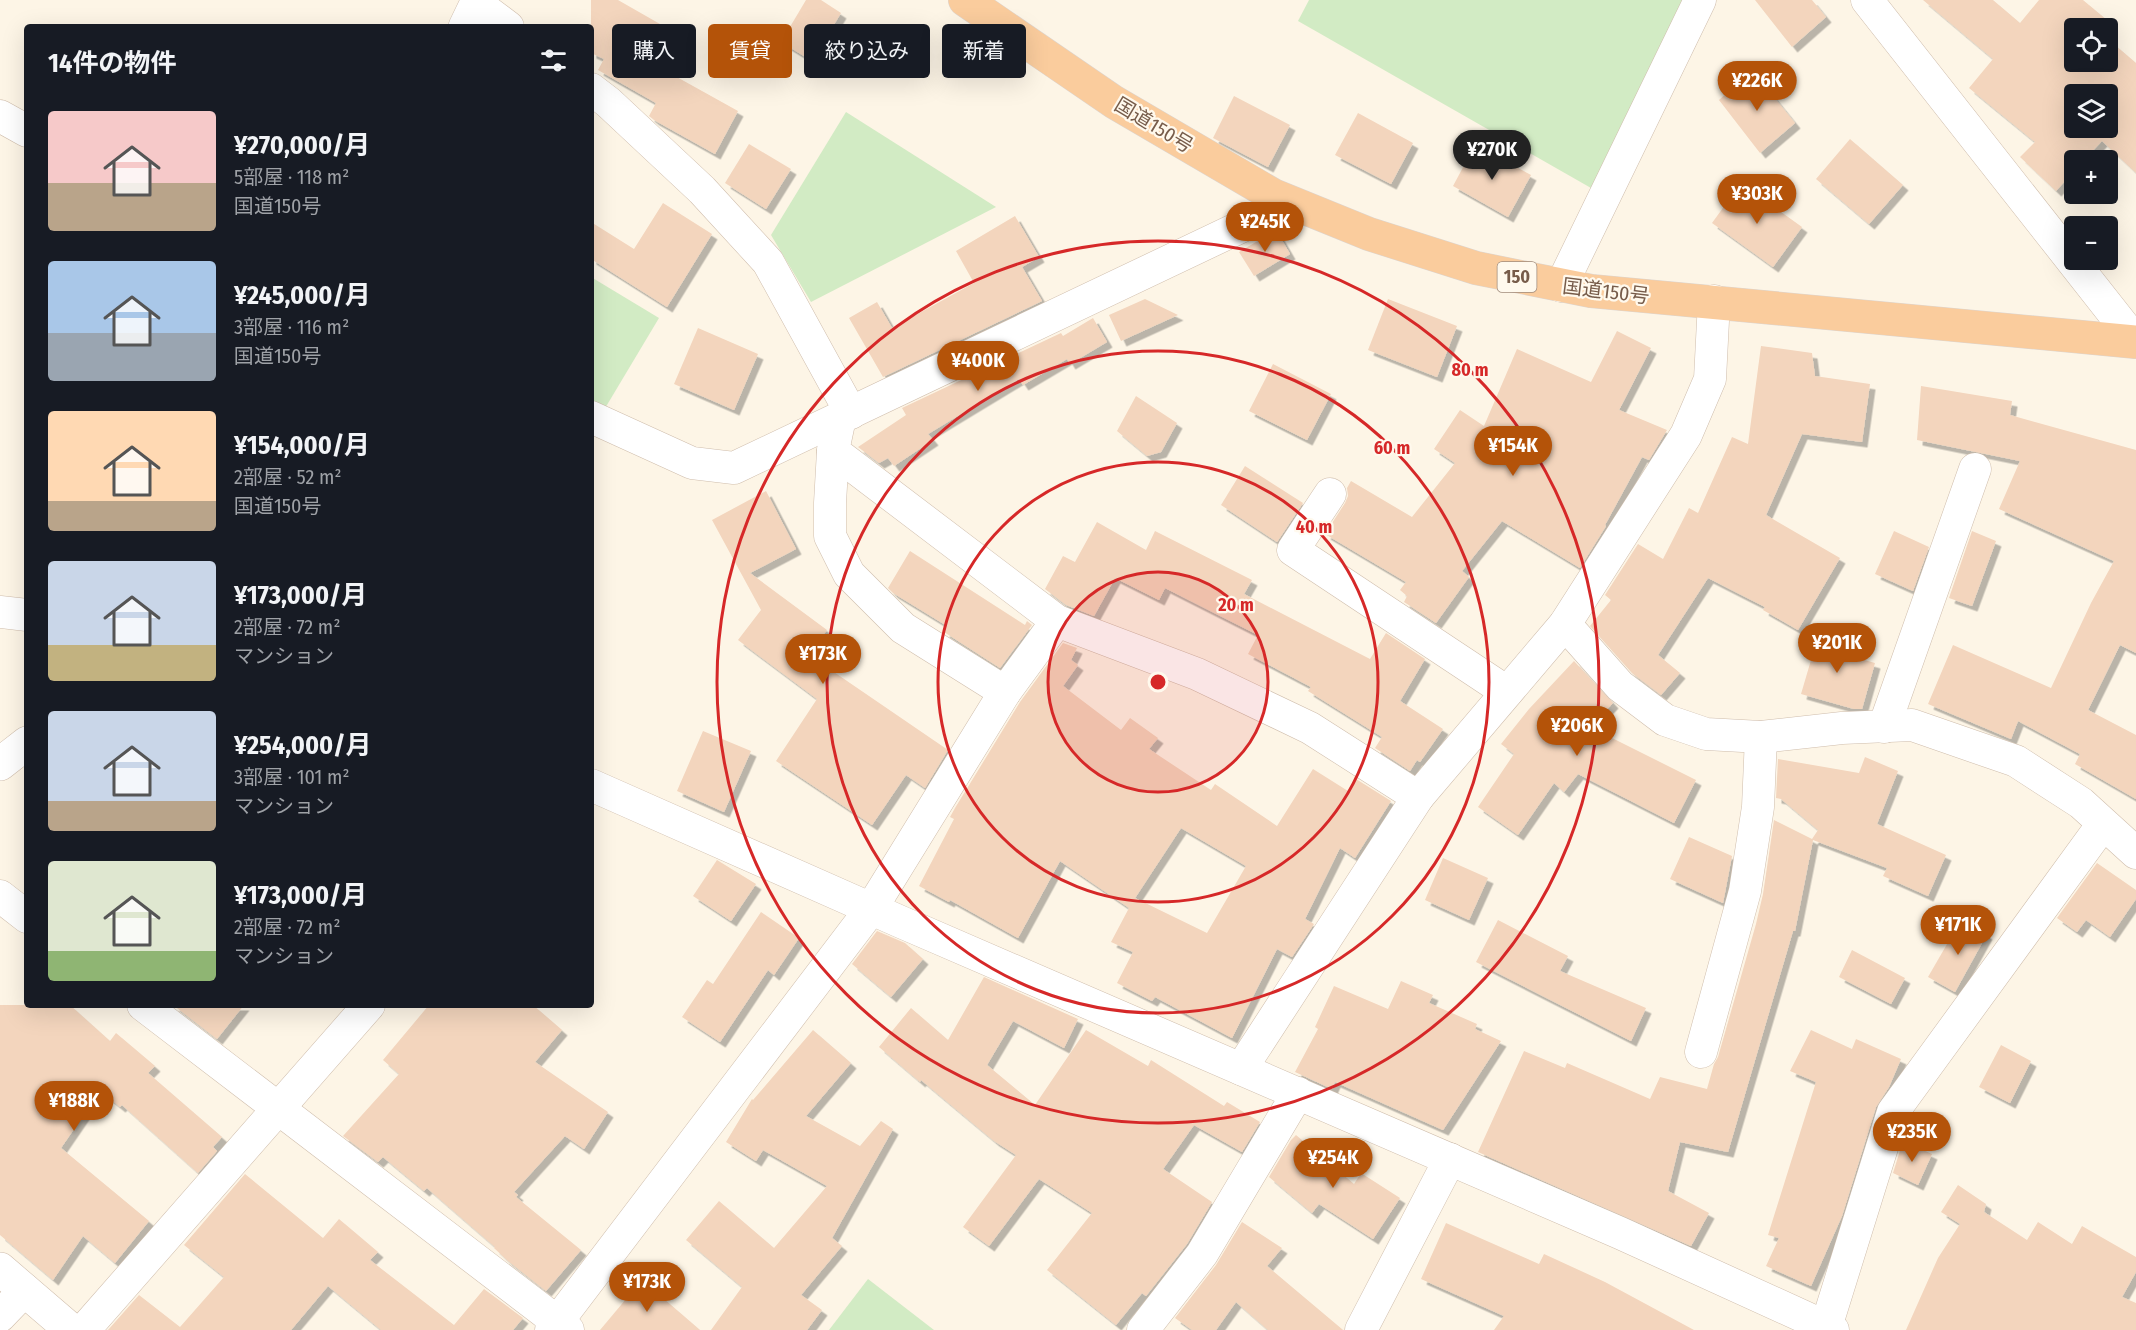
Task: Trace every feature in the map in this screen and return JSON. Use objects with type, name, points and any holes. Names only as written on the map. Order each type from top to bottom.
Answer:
[{"type":"highway","name":"国道150号","points":[[965,0],[1114,102],[1273,195],[1369,234],[1465,264],[1591,291],[2136,342]]},
{"type":"street","points":[[1867,0],[2136,342]]},
{"type":"street","points":[[1561,286],[1693,2]]},
{"type":"street","points":[[473,10],[502,24]]},
{"type":"street","points":[[594,91],[702,190],[768,262],[845,415],[833,451],[830,536],[849,574],[903,628],[1005,692]]},
{"type":"street","points":[[0,117],[24,129]]},
{"type":"street","points":[[594,418],[692,463],[734,468],[1291,203]]},
{"type":"street","points":[[1241,1069],[1418,797],[1565,624],[1686,435],[1710,379],[1713,302]]},
{"type":"street","points":[[833,451],[1057,621],[1197,674],[1310,728],[1418,797]]},
{"type":"street","points":[[1884,727],[1975,469]]},
{"type":"street","points":[[1330,494],[1293,550],[1507,692]]},
{"type":"street","points":[[0,612],[24,615]]},
{"type":"street","points":[[147,1008],[559,1327],[871,909],[1005,692],[1057,621]]},
{"type":"street","points":[[1565,624],[1620,686],[1665,720],[1706,734],[1761,737],[1842,728],[1912,725],[2016,761],[2081,803],[2136,853]]},
{"type":"street","points":[[1701,1052],[1745,891],[1758,807],[1761,737]]},
{"type":"street","points":[[0,764],[24,745]]},
{"type":"street","points":[[594,786],[871,909],[1620,1233],[1829,1329],[1893,1112],[2103,824]]},
{"type":"street","points":[[0,896],[24,915]]},
{"type":"street","points":[[84,1330],[366,1008]]},
{"type":"street","points":[[1143,1330],[1202,1254],[1298,1094]]},
{"type":"street","points":[[1361,1330],[1450,1159]]},
{"type":"street","points":[[0,1269],[71,1330]]},
{"type":"street","points":[[0,1316],[25,1290]]},
{"type":"green space","points":[[1309,0],[1700,0],[1605,196],[1298,21]]},
{"type":"green space","points":[[846,112],[996,207],[811,302],[771,235]]},
{"type":"green space","points":[[594,279],[659,318],[598,420],[594,418]]},
{"type":"green space","points":[[868,1279],[934,1330],[829,1330]]},
{"type":"building","points":[[591,0],[618,0],[660,24],[612,24],[612,78],[598,70],[604,59],[594,54],[594,24],[591,24]]},
{"type":"building","points":[[806,0],[821,0],[841,13],[834,24],[804,24],[804,56],[792,49],[792,24]]},
{"type":"building","points":[[1755,0],[1812,0],[1826,17],[1792,47]]},
{"type":"building","points":[[1923,0],[1993,0],[2020,23],[2039,0],[2083,0],[2105,18],[2064,18],[2064,72],[2118,72],[2118,48],[2136,63],[2136,173],[2118,156],[2118,150],[2112,150],[2102,141],[2093,150],[2064,150],[2064,182],[2056,191],[2020,157],[2035,142],[1969,88],[1993,59]]},
{"type":"building","points":[[1752,70],[1795,123],[1760,153],[1719,100]]},
{"type":"building","points":[[612,78],[679,78],[738,111],[715,154],[649,116],[656,103]]},
{"type":"building","points":[[1234,96],[1290,125],[1268,167],[1213,138]]},
{"type":"building","points":[[1358,113],[1413,143],[1391,184],[1335,155]]},
{"type":"building","points":[[1850,139],[1903,185],[1869,224],[1816,179]]},
{"type":"building","points":[[749,144],[791,169],[766,209],[725,183]]},
{"type":"building","points":[[1475,145],[1531,175],[1508,217],[1453,186]]},
{"type":"building","points":[[1741,183],[1802,227],[1773,267],[1712,223]]},
{"type":"building","points":[[663,203],[712,234],[667,307],[594,261],[594,224],[634,249]]},
{"type":"building","points":[[1015,216],[1039,257],[1022,267],[1042,301],[883,377],[849,318],[877,302],[892,328],[974,283],[956,251]]},
{"type":"building","points":[[1276,230],[1290,254],[1254,276],[1239,252]]},
{"type":"building","points":[[1145,299],[1178,315],[1121,341],[1109,315]]},
{"type":"building","points":[[1388,299],[1457,326],[1437,377],[1368,350]]},
{"type":"building","points":[[1093,318],[1107,342],[1070,364],[1067,359],[1023,385],[1019,379],[928,434],[933,440],[894,466],[888,458],[879,463],[858,447],[906,415],[902,408],[1061,333],[1063,336]]},
{"type":"building","points":[[698,328],[758,354],[734,410],[674,384]]},
{"type":"building","points":[[1617,331],[1651,348],[1619,410],[1667,430],[1649,460],[1642,457],[1606,526],[1580,568],[1502,521],[1462,571],[1469,577],[1436,623],[1404,602],[1407,596],[1400,590],[1406,582],[1325,534],[1345,503],[1348,496],[1347,488],[1351,481],[1412,517],[1455,463],[1434,449],[1460,410],[1484,426],[1517,349],[1591,382]]},
{"type":"building","points":[[1761,346],[1812,353],[1815,376],[1870,384],[1862,442],[1802,434],[1766,515],[1840,558],[1798,630],[1763,610],[1765,607],[1708,578],[1658,655],[1680,673],[1661,695],[1632,673],[1590,626],[1611,600],[1605,595],[1638,544],[1663,559],[1689,508],[1698,513],[1732,437],[1748,444]]},
{"type":"building","points":[[1273,364],[1331,394],[1307,440],[1249,411]]},
{"type":"building","points":[[1921,386],[2012,401],[2010,415],[2136,450],[2136,653],[2120,645],[2088,710],[2136,735],[2136,799],[2075,764],[2080,754],[2018,721],[2011,739],[1928,704],[1953,645],[2051,688],[2091,603],[2114,561],[1999,509],[2020,461],[1917,440]]},
{"type":"building","points":[[1136,396],[1177,423],[1161,452],[1147,456],[1117,431]]},
{"type":"building","points":[[1245,466],[1303,503],[1277,542],[1221,505]]},
{"type":"building","points":[[766,491],[796,549],[750,573],[827,630],[809,655],[948,750],[925,788],[906,775],[872,825],[776,761],[817,699],[738,640],[761,610],[712,520]]},
{"type":"building","points":[[1097,522],[1146,550],[1155,531],[1252,580],[1244,594],[1370,659],[1386,633],[1425,659],[1400,701],[1443,729],[1420,762],[1417,760],[1410,771],[1375,748],[1382,737],[1308,691],[1311,687],[1248,654],[1258,635],[1165,588],[1159,600],[1115,578],[1094,616],[1066,605],[1045,589],[1063,556],[1075,562]]},
{"type":"building","points":[[1894,531],[1929,547],[1913,591],[1875,574]]},
{"type":"building","points":[[1972,531],[1996,541],[1972,606],[1949,598]]},
{"type":"building","points":[[910,551],[1025,625],[1027,621],[1032,625],[1000,668],[944,632],[947,626],[888,588]]},
{"type":"building","points":[[1819,633],[1851,642],[1847,655],[1875,663],[1862,709],[1854,709],[1801,694]]},
{"type":"building","points":[[1063,643],[1077,648],[1071,660],[1078,665],[1063,686],[1121,730],[1130,718],[1158,738],[1149,749],[1211,790],[1215,784],[1277,826],[1313,769],[1348,791],[1356,779],[1391,801],[1355,858],[1340,848],[1305,919],[1314,924],[1292,957],[1277,949],[1232,1038],[1155,997],[1152,1001],[1117,983],[1133,952],[1111,942],[1129,908],[1060,861],[1018,938],[950,900],[949,902],[919,886],[954,819],[950,817],[1020,702]],"holes":[[[1181,828],[1246,866],[1207,933],[1135,898]]]},
{"type":"building","points":[[1574,661],[1613,703],[1590,727],[1696,780],[1674,823],[1578,774],[1564,792],[1554,783],[1518,835],[1478,807],[1514,754],[1501,744],[1529,709]]},
{"type":"building","points":[[703,731],[751,751],[724,812],[677,791]]},
{"type":"building","points":[[1865,757],[1898,771],[1877,824],[1946,855],[1928,896],[1883,876],[1887,868],[1813,840],[1795,931],[1793,931],[1728,1152],[1680,1142],[1668,1191],[1709,1213],[1691,1246],[1478,1152],[1524,1051],[1565,1068],[1567,1063],[1650,1099],[1660,1077],[1707,1089],[1756,924],[1774,820],[1812,839],[1818,830],[1781,799],[1776,798],[1778,759],[1859,773]]},
{"type":"building","points":[[1689,837],[1732,856],[1723,903],[1670,879]]},
{"type":"building","points":[[1443,858],[1488,878],[1469,920],[1425,900]]},
{"type":"building","points":[[717,860],[756,884],[731,921],[693,896]]},
{"type":"building","points":[[2097,863],[2136,890],[2136,899],[2110,937],[2086,920],[2077,932],[2057,918]]},
{"type":"building","points":[[761,912],[799,938],[774,975],[768,970],[720,1042],[682,1017],[707,980],[713,984]]},
{"type":"building","points":[[1498,920],[1568,956],[1560,971],[1646,1008],[1631,1041],[1476,962]]},
{"type":"building","points":[[1961,920],[1987,934],[1955,992],[1928,977]]},
{"type":"building","points":[[877,931],[905,943],[923,959],[891,997],[852,964]]},
{"type":"building","points":[[1852,950],[1905,978],[1891,1004],[1839,977]]},
{"type":"building","points":[[984,977],[1078,1019],[1064,1048],[1013,1021],[987,1065],[1035,1105],[1086,1030],[1148,1066],[1151,1060],[1224,1106],[1227,1102],[1260,1122],[1242,1152],[1194,1125],[1163,1169],[1212,1202],[1187,1244],[1146,1296],[1142,1293],[1116,1325],[1047,1270],[1092,1213],[1039,1179],[989,1246],[963,1227],[1016,1155],[994,1141],[879,1047],[911,1008],[948,1040]]},
{"type":"building","points":[[1401,981],[1433,995],[1429,1003],[1477,1024],[1475,1029],[1501,1041],[1443,1130],[1335,1082],[1332,1089],[1295,1072],[1318,1029],[1315,1027],[1334,986],[1388,1009]]},
{"type":"building","points":[[0,1005],[24,1005],[24,1008],[73,1008],[110,1041],[116,1033],[155,1066],[148,1073],[222,1137],[213,1147],[217,1151],[198,1173],[122,1105],[120,1107],[100,1091],[61,1148],[149,1221],[115,1263],[83,1236],[53,1280],[0,1235]]},
{"type":"building","points":[[177,1008],[242,1008],[217,1039]]},
{"type":"building","points":[[426,1008],[536,1008],[562,1030],[535,1062],[608,1112],[584,1149],[565,1136],[514,1192],[518,1195],[516,1197],[581,1250],[546,1291],[508,1261],[427,1188],[424,1191],[383,1157],[378,1162],[343,1136],[399,1074],[383,1060]]},
{"type":"building","points":[[813,1030],[851,1063],[806,1116],[860,1146],[881,1121],[893,1129],[832,1238],[842,1246],[801,1295],[822,1310],[807,1330],[711,1330],[742,1287],[686,1240],[719,1201],[774,1248],[827,1186],[763,1150],[756,1161],[726,1142],[752,1099]]},
{"type":"building","points":[[1811,1030],[1852,1049],[1856,1039],[1901,1059],[1889,1087],[1876,1107],[1842,1216],[1811,1286],[1766,1266],[1779,1238],[1768,1235],[1816,1082],[1790,1071]]},
{"type":"building","points":[[2001,1045],[2031,1061],[2010,1103],[1979,1087]]},
{"type":"building","points":[[1296,1135],[1354,1184],[1361,1173],[1400,1198],[1373,1239],[1319,1204],[1312,1213],[1269,1177]]},
{"type":"building","points":[[1903,1141],[1932,1154],[1918,1185],[1893,1173]]},
{"type":"building","points":[[245,1174],[323,1238],[339,1219],[378,1252],[370,1260],[454,1325],[484,1289],[523,1318],[513,1330],[381,1330],[328,1286],[291,1330],[108,1330],[139,1295],[180,1327],[224,1277],[184,1245]]},
{"type":"building","points":[[1958,1185],[1986,1204],[1984,1212],[2027,1240],[2038,1222],[2072,1244],[2082,1226],[2136,1257],[2136,1272],[2122,1297],[2136,1303],[2136,1330],[1906,1330],[1938,1258],[1960,1224],[1941,1212]]},
{"type":"building","points":[[1242,1222],[1282,1248],[1267,1266],[1343,1330],[1268,1330],[1236,1302],[1216,1330],[1192,1330],[1175,1318],[1216,1265]]},
{"type":"building","points":[[1446,1223],[1539,1264],[1544,1254],[1605,1282],[1694,1330],[1494,1330],[1504,1316],[1421,1279]]},
{"type":"building","points":[[642,1280],[700,1330],[600,1330]]}]
